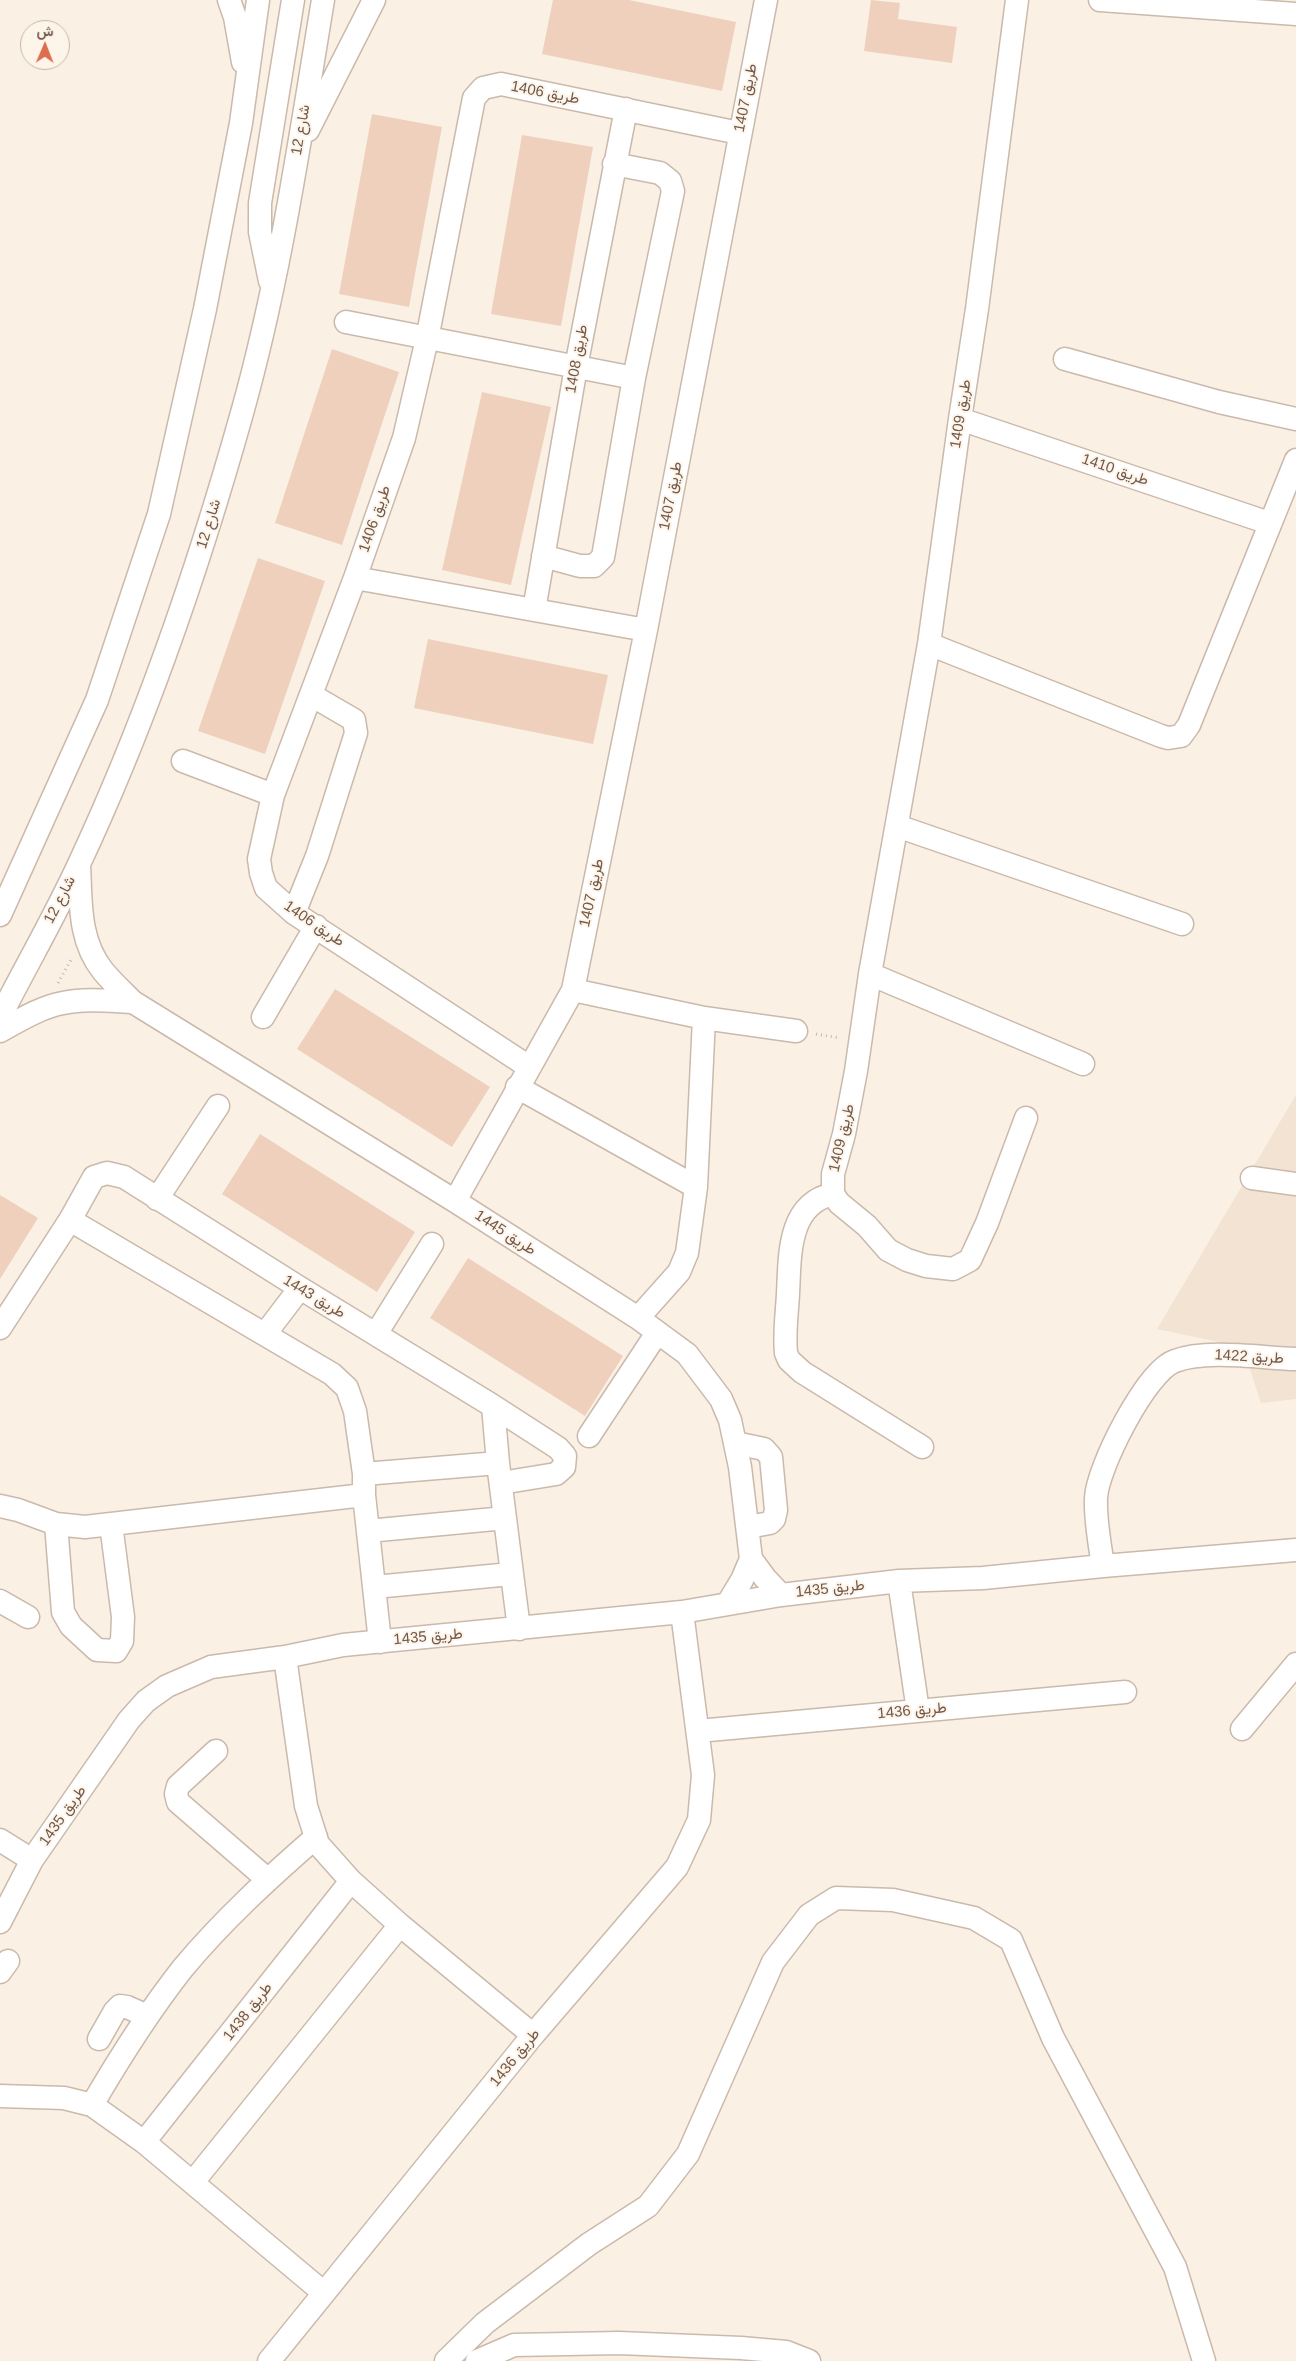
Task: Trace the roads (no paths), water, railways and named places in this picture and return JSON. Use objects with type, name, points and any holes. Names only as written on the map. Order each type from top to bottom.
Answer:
[{"type":"street","points":[[229,0],[235,17],[246,79]]},
{"type":"street","points":[[0,915],[97,700],[159,514],[205,310],[241,123],[258,0]]},
{"type":"street","points":[[272,289],[260,232],[260,203],[293,0]]},
{"type":"street","name":"شارع 12","points":[[0,1017],[79,864],[128,748],[172,634],[202,549],[243,411],[272,289],[298,149],[322,0]]},
{"type":"street","points":[[298,149],[374,0]]},
{"type":"street","name":"طريق 1407","points":[[455,1201],[517,1087],[573,990],[646,630],[765,0]]},
{"type":"street","name":"طريق 1409","points":[[1017,0],[977,309],[929,644],[870,974],[844,1134],[833,1174],[833,1194],[839,1203],[867,1226],[888,1250],[907,1260],[926,1266],[953,1269],[970,1260],[987,1223],[1026,1118]]},
{"type":"street","points":[[1100,0],[1296,14]]},
{"type":"street","name":"طريق 1406","points":[[529,1067],[294,913],[266,888],[259,859],[273,796],[404,438],[427,339],[474,98],[483,88],[501,84],[740,133]]},
{"type":"street","name":"طريق 1408","points":[[534,610],[576,367],[626,109]]},
{"type":"street","points":[[543,556],[580,566],[594,566],[603,556],[634,378],[672,191],[670,181],[660,173],[614,164]]},
{"type":"street","points":[[346,322],[634,378]]},
{"type":"street","points":[[1064,359],[1219,402],[1296,419]]},
{"type":"street","name":"طريق 1410","points":[[960,419],[1270,523]]},
{"type":"street","points":[[929,644],[1161,736],[1175,738],[1181,736],[1189,725],[1296,460]]},
{"type":"street","points":[[354,578],[646,630]]},
{"type":"street","points":[[294,913],[317,856],[356,733],[354,720],[310,695]]},
{"type":"street","points":[[184,761],[273,796]]},
{"type":"street","points":[[897,826],[1182,924]]},
{"type":"street","name":"طريق 1445","points":[[79,864],[81,920],[84,936],[103,972],[133,1002],[455,1201],[638,1318],[687,1354],[721,1399],[730,1420],[740,1467],[751,1559],[742,1580],[728,1603]]},
{"type":"street","points":[[263,1017],[316,926]]},
{"type":"street","points":[[870,974],[1083,1064]]},
{"type":"street","points":[[573,990],[704,1018],[796,1031]]},
{"type":"street","name":"طريق 1445","points":[[0,1031],[43,1009],[62,1003],[82,1000],[133,1002]]},
{"type":"street","points":[[638,1318],[679,1272],[689,1245],[696,1188],[704,1018]]},
{"type":"street","points":[[517,1087],[696,1188]]},
{"type":"street","points":[[157,1199],[218,1106]]},
{"type":"street","name":"طريق 1443","points":[[0,1328],[70,1220],[94,1177],[106,1173],[124,1176],[157,1199],[493,1406],[558,1448],[565,1456],[564,1466],[556,1474],[499,1473]]},
{"type":"street","points":[[1252,1178],[1296,1184]]},
{"type":"street","points":[[833,1194],[823,1196],[807,1207],[793,1232],[790,1250],[786,1352],[789,1360],[802,1372],[922,1447]]},
{"type":"street","points":[[70,1220],[332,1374],[347,1388],[355,1410],[380,1642]]},
{"type":"street","points":[[376,1334],[432,1244]]},
{"type":"street","points":[[265,1334],[300,1288]]},
{"type":"street","points":[[589,1436],[657,1333]]},
{"type":"street","name":"طريق 1422","points":[[1103,1566],[1096,1498],[1106,1458],[1154,1377],[1164,1366],[1176,1360],[1202,1355],[1296,1359]]},
{"type":"street","points":[[493,1406],[499,1473],[519,1629]]},
{"type":"street","points":[[735,1443],[764,1449],[768,1452],[772,1461],[776,1515],[770,1523],[748,1527]]},
{"type":"street","points":[[0,1506],[18,1510],[56,1524],[85,1527],[364,1485],[499,1473]]},
{"type":"street","points":[[368,1531],[506,1518]]},
{"type":"street","points":[[56,1524],[63,1612],[80,1636],[97,1650],[106,1652],[116,1651],[122,1641],[123,1625],[111,1524]]},
{"type":"street","name":"طريق 1435","points":[[0,1922],[32,1860],[129,1720],[146,1701],[167,1686],[211,1668],[343,1646],[682,1612],[781,1594],[899,1581],[983,1578],[1296,1550]]},
{"type":"street","name":"طريق 1445","points":[[751,1559],[764,1578],[781,1594]]},
{"type":"street","points":[[375,1587],[511,1574]]},
{"type":"street","points":[[899,1581],[918,1711]]},
{"type":"street","points":[[0,1601],[28,1617]]},
{"type":"street","name":"طريق 1436","points":[[269,2361],[533,2035],[677,1866],[699,1820],[703,1775],[682,1612]]},
{"type":"street","points":[[285,1657],[306,1806],[318,1844],[351,1881],[400,1925],[533,2035]]},
{"type":"street","points":[[1242,1729],[1296,1664]]},
{"type":"street","name":"طريق 1436","points":[[698,1731],[1125,1692]]},
{"type":"street","points":[[216,1751],[178,1786],[176,1794],[178,1802],[267,1879]]},
{"type":"street","points":[[92,2105],[147,2016],[184,1968],[224,1922],[267,1879],[316,1837]]},
{"type":"street","points":[[0,1840],[32,1860]]},
{"type":"street","name":"طريق 1438","points":[[144,2142],[351,1881]]},
{"type":"street","points":[[446,2361],[486,2323],[589,2244],[648,2206],[688,2154],[773,1962],[809,1915],[836,1898],[893,1900],[974,1918],[1011,1940],[1053,2038],[1176,2267],[1204,2361]]},
{"type":"street","points":[[193,2182],[400,1925]]},
{"type":"street","points":[[99,2039],[115,2011],[120,2006],[147,2016]]},
{"type":"street","points":[[0,2096],[64,2098],[92,2105],[144,2142],[324,2293]]},
{"type":"street","points":[[477,2361],[514,2345],[619,2343],[777,2351],[786,2352],[809,2361]]}]
